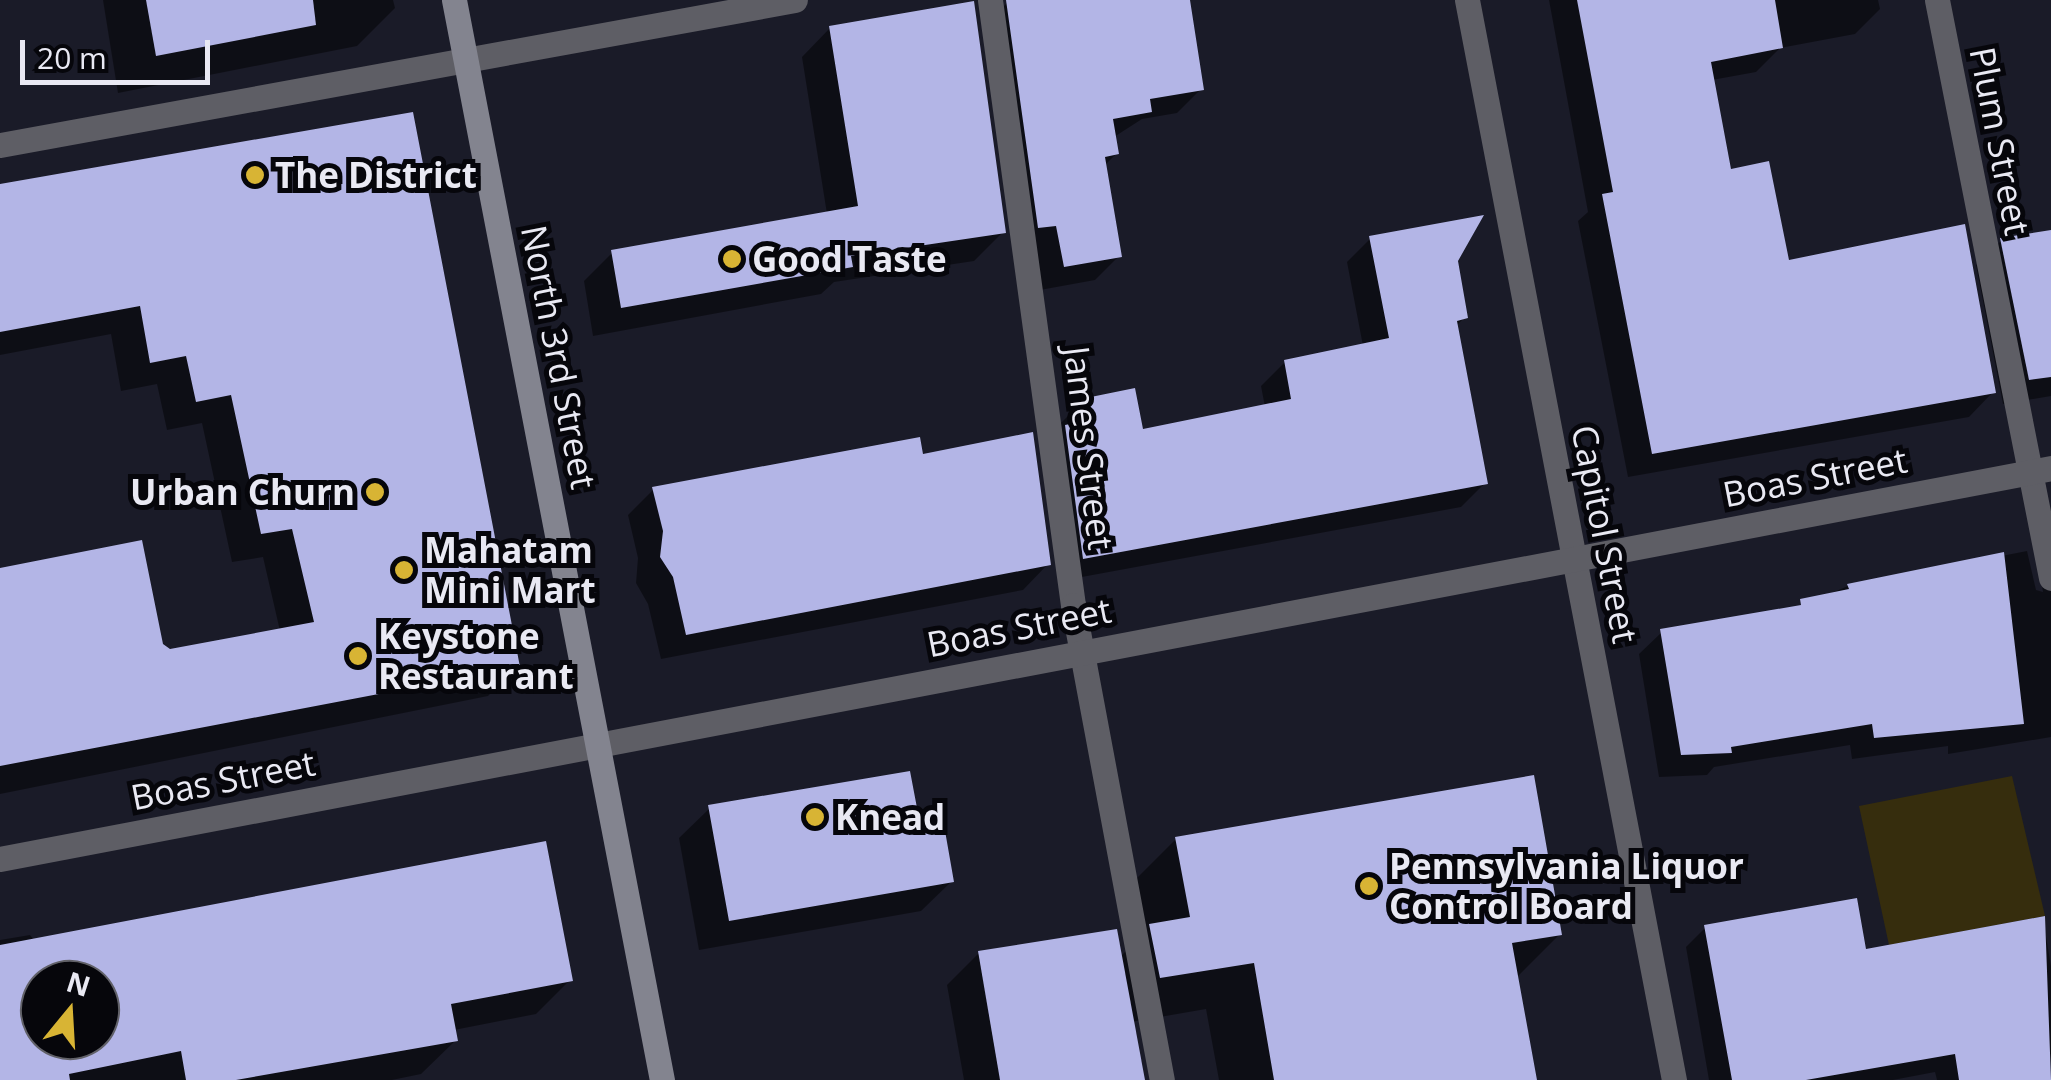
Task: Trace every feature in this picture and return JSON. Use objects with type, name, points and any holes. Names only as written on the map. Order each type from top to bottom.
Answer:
[{"type":"main road","name":"North 3rd Street","points":[[454,0],[662,1080]]},
{"type":"street","points":[[0,145],[465,57],[795,0]]},
{"type":"street","name":"James Street","points":[[990,0],[1082,651],[1162,1080]]},
{"type":"street","name":"Capitol Street","points":[[1467,0],[1674,1080]]},
{"type":"street","name":"Plum Street","points":[[1937,0],[2041,470],[2051,578]]},
{"type":"street","name":"Boas Street","points":[[0,859],[2041,470]]},
{"type":"shaded area","points":[[2012,776],[2045,916],[1889,945],[1859,806]]},
{"type":"building","points":[[146,0],[313,0],[316,25],[156,56]]},
{"type":"building","points":[[1006,0],[1190,0],[1204,90],[1150,99],[1152,112],[1113,119],[1119,154],[1105,157],[1122,257],[1064,267],[1056,226],[1038,228]]},
{"type":"building","points":[[1577,0],[1775,0],[1783,48],[1711,62],[1731,169],[1769,161],[1789,260],[1965,224],[1996,393],[1652,454],[1602,194],[1613,192]]},
{"type":"building","points":[[974,1],[1006,233],[851,256],[853,267],[621,308],[611,250],[858,206],[829,26]]},
{"type":"building","points":[[413,112],[520,667],[0,766],[0,568],[142,540],[163,644],[170,649],[314,622],[292,529],[261,534],[231,395],[196,402],[186,356],[150,363],[140,306],[0,332],[0,184]]},
{"type":"building","points":[[1484,215],[1458,261],[1468,318],[1457,321],[1488,484],[1083,559],[1065,425],[1085,421],[1081,399],[1135,388],[1143,429],[1291,399],[1284,360],[1389,338],[1369,236]]},
{"type":"building","points":[[2051,230],[2051,377],[2029,380],[2000,238]]},
{"type":"building","points":[[1033,432],[1051,565],[686,635],[673,577],[660,557],[663,531],[652,487],[920,437],[923,454]]},
{"type":"building","points":[[2004,552],[2024,724],[1874,738],[1872,724],[1731,747],[1732,753],[1681,755],[1660,629],[1801,605],[1800,599],[1849,589],[1847,584]]},
{"type":"building","points":[[910,771],[921,829],[944,825],[954,882],[729,921],[708,805]]},
{"type":"building","name":"Pennsylvania Liquor Control Board","points":[[1534,775],[1562,935],[1512,943],[1537,1080],[1274,1080],[1254,963],[1160,978],[1149,924],[1190,917],[1175,837]]},
{"type":"building","points":[[546,841],[573,981],[451,1004],[458,1041],[236,1080],[186,1080],[181,1051],[69,1074],[70,1080],[0,1080],[0,945]]},
{"type":"building","points":[[1857,898],[1866,949],[2045,916],[2051,1080],[1959,1080],[1955,1054],[1806,1080],[1732,1080],[1704,925]]},
{"type":"building","points":[[1117,929],[1145,1080],[1000,1080],[978,951]]},
{"type":"place","name":"The District","points":[[255,175]]},
{"type":"place","name":"Good Taste","points":[[732,259]]},
{"type":"place","name":"Urban Churn","points":[[375,492]]},
{"type":"place","name":"Mahatam Mini Mart","points":[[404,570]]},
{"type":"place","name":"Keystone Restaurant","points":[[358,656]]},
{"type":"place","name":"Knead","points":[[815,817]]},
{"type":"place","name":"Pennsylvania Liquor Control Board","points":[[1369,886]]}]
